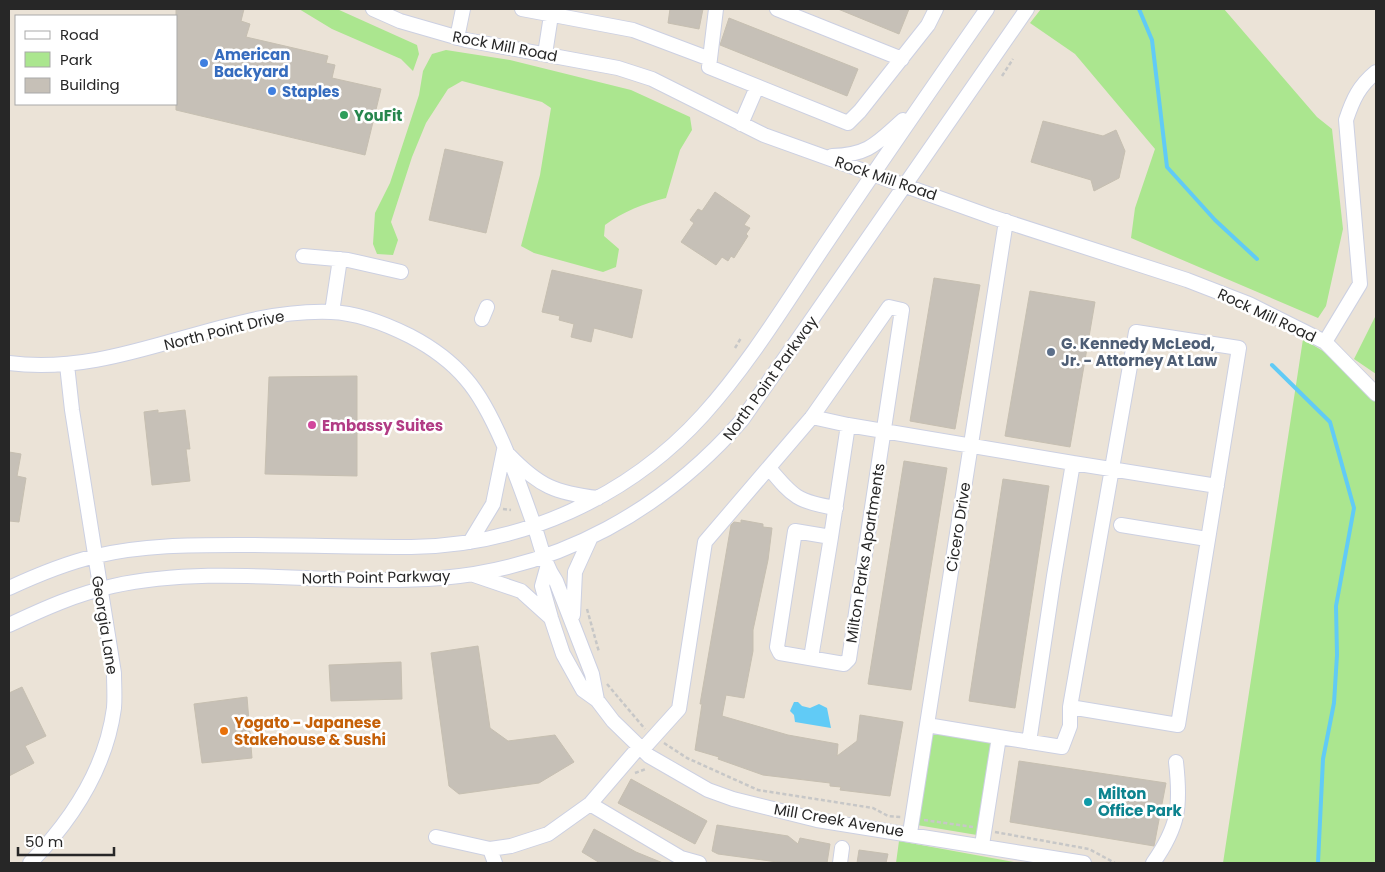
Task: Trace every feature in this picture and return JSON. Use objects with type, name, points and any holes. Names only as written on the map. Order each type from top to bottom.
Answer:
[{"type":"street","name":"Rock Mill Road","points":[[373,9],[400,21],[457,38],[618,68],[652,79],[764,135],[1006,221],[1187,280],[1249,304],[1325,342],[1376,394]]},
{"type":"street","points":[[457,38],[463,9]]},
{"type":"street","points":[[522,9],[551,12],[633,30],[710,58]]},
{"type":"street","points":[[716,9],[709,67],[848,123],[902,59],[928,25],[936,9]]},
{"type":"street","points":[[777,9],[902,59]]},
{"type":"street","name":"North Point Parkway","points":[[9,588],[42,573],[94,556],[168,546],[415,547],[470,542],[534,526],[566,514],[598,498],[641,471],[664,452],[717,398],[765,333],[920,104],[987,9]]},
{"type":"street","name":"North Point Parkway","points":[[9,625],[47,606],[99,589],[141,581],[186,578],[412,579],[471,574],[545,563],[623,520],[664,494],[704,461],[724,441],[760,396],[1027,9]]},
{"type":"street","points":[[545,54],[551,12]]},
{"type":"street","points":[[1325,342],[1360,284],[1346,120],[1355,95],[1363,82],[1376,72]]},
{"type":"street","points":[[741,124],[757,87]]},
{"type":"street","points":[[824,156],[852,156],[863,152],[874,146],[920,104]]},
{"type":"street","name":"Cicero Drive","points":[[910,833],[1006,221]]},
{"type":"street","points":[[303,256],[340,259],[401,272]]},
{"type":"street","points":[[332,312],[340,259]]},
{"type":"street","name":"Milton Parks Apartments","points":[[490,849],[511,846],[548,834],[590,804],[640,748],[655,737],[679,709],[706,542],[812,417],[889,306],[902,310],[849,659],[844,664],[780,653],[777,647],[795,531],[831,537]]},
{"type":"street","name":"North Point Drive","points":[[9,363],[67,365],[148,349],[273,316],[300,312],[332,312],[377,321],[407,335],[443,356],[467,379],[491,415],[534,526],[545,563]]},
{"type":"street","points":[[927,725],[1062,747],[1070,726],[1070,707],[1136,332],[1239,348],[1178,725],[1070,707]]},
{"type":"street","name":"Georgia Lane","points":[[30,863],[62,828],[82,797],[107,737],[114,707],[114,673],[99,589],[67,365]]},
{"type":"street","points":[[812,417],[848,425],[1112,470],[1217,486]]},
{"type":"street","points":[[812,658],[848,425]]},
{"type":"street","points":[[504,449],[525,472],[550,488],[564,494],[598,498]]},
{"type":"street","points":[[470,542],[493,504],[499,483],[504,449]]},
{"type":"street","points":[[1029,742],[1073,463]]},
{"type":"street","points":[[769,468],[788,491],[800,500],[836,508]]},
{"type":"street","points":[[1121,525],[1207,539]]},
{"type":"street","points":[[573,626],[573,585],[575,572],[590,538]]},
{"type":"street","name":"Mill Creek Avenue","points":[[545,563],[542,586],[551,618],[563,654],[583,690],[597,700],[613,721],[649,756],[708,790],[733,799],[818,820],[910,833],[1084,863]]},
{"type":"street","name":"Mill Creek Avenue","points":[[545,563],[556,581],[592,674],[597,700]]},
{"type":"street","points":[[471,574],[521,591],[551,618]]},
{"type":"street","points":[[982,845],[999,737]]},
{"type":"street","points":[[1153,863],[1169,836],[1179,806],[1176,762]]},
{"type":"street","points":[[590,804],[682,858],[699,863]]},
{"type":"street","points":[[436,837],[490,849],[494,863]]},
{"type":"street","points":[[840,863],[842,848]]},
{"type":"path","points":[[1002,76],[1013,59]]},
{"type":"path","points":[[735,348],[741,338]]},
{"type":"path","points":[[585,600],[600,656]]},
{"type":"path","points":[[605,675],[608,684],[644,728],[655,737],[687,758],[758,790],[873,808],[888,816],[912,818],[1089,849],[1115,863]]},
{"type":"green space","points":[[299,9],[337,9],[417,45],[419,54],[413,71],[401,59],[332,29]]},
{"type":"green space","points":[[1041,9],[1224,9],[1317,117],[1332,129],[1343,229],[1326,306],[1318,318],[1131,238],[1135,208],[1155,149],[1075,54],[1030,23]]},
{"type":"green space","points":[[446,50],[510,60],[631,90],[690,117],[692,130],[680,150],[666,198],[634,208],[605,225],[604,236],[619,249],[616,267],[603,272],[534,253],[521,246],[540,175],[551,108],[542,102],[462,81],[448,89],[426,123],[412,157],[391,222],[398,240],[393,255],[377,254],[373,244],[375,213],[390,183],[419,95],[423,71],[432,54]]},
{"type":"green space","points":[[1376,315],[1376,374],[1354,359]]},
{"type":"green space","points":[[1303,339],[1376,383],[1376,863],[1223,863]]},
{"type":"green space","points":[[931,732],[991,741],[977,835],[917,825]]},
{"type":"green space","points":[[899,841],[1019,863],[896,863]]},
{"type":"water","points":[[794,702],[810,708],[819,704],[827,708],[831,728],[795,722],[794,715],[790,711]]},
{"type":"building","points":[[176,9],[244,9],[241,21],[250,24],[246,37],[328,56],[326,63],[335,65],[332,78],[381,89],[365,155],[176,110],[176,105],[178,105],[178,15],[176,15]]},
{"type":"building","points":[[670,9],[703,9],[699,29],[668,23]]},
{"type":"building","points":[[838,9],[909,9],[899,34]]},
{"type":"building","points":[[729,18],[858,69],[847,96],[720,45]]},
{"type":"building","points":[[1043,121],[1103,136],[1116,130],[1125,151],[1119,178],[1094,191],[1091,180],[1031,162]]},
{"type":"building","points":[[445,149],[503,162],[486,233],[429,220]]},
{"type":"building","points":[[715,192],[750,216],[744,225],[750,228],[746,234],[748,236],[734,258],[731,256],[728,261],[722,257],[716,265],[681,242],[694,223],[690,220],[698,209],[702,211]]},
{"type":"building","points":[[552,270],[642,290],[632,338],[594,328],[591,342],[571,337],[574,324],[559,320],[560,316],[542,312]]},
{"type":"building","points":[[934,278],[980,285],[955,429],[910,421]]},
{"type":"building","points":[[1030,291],[1095,302],[1070,447],[1005,436]]},
{"type":"building","name":"Embassy Suites","points":[[357,376],[357,476],[265,474],[269,377]]},
{"type":"building","points":[[158,410],[158,413],[185,410],[190,449],[186,449],[190,481],[152,485],[144,412]]},
{"type":"building","points":[[9,452],[21,454],[17,476],[26,478],[19,522],[9,521]]},
{"type":"building","points":[[904,461],[947,468],[911,690],[868,684]]},
{"type":"building","points":[[1003,479],[1049,486],[1015,708],[969,701]]},
{"type":"building","points":[[741,520],[763,524],[763,527],[772,528],[768,560],[753,630],[753,651],[744,698],[726,695],[722,716],[788,735],[838,744],[837,756],[857,741],[860,715],[903,722],[890,796],[840,790],[841,787],[830,786],[830,783],[763,775],[718,759],[719,757],[695,750],[702,704],[700,704],[731,525],[734,522],[741,523]]},
{"type":"building","points":[[478,646],[490,728],[508,741],[555,735],[574,762],[539,783],[459,794],[449,786],[431,653]]},
{"type":"building","points":[[401,662],[402,699],[331,701],[329,665]]},
{"type":"building","points":[[22,687],[46,736],[25,746],[34,763],[9,776],[9,693]]},
{"type":"building","name":"Yogato - Japanese Stakehouse & Sushi","points":[[247,697],[252,758],[202,763],[194,704]]},
{"type":"building","name":"Milton Office Park","points":[[1019,761],[1166,783],[1154,846],[1010,822]]},
{"type":"building","points":[[631,779],[707,821],[695,844],[618,803]]},
{"type":"building","points":[[717,825],[788,836],[798,844],[800,838],[830,844],[827,863],[785,863],[718,854],[712,851]]},
{"type":"building","points":[[594,829],[636,852],[663,863],[600,863],[582,852]]},
{"type":"building","points":[[859,850],[888,854],[886,863],[857,863]]},
{"type":"waterway","points":[[1139,9],[1152,40],[1167,167],[1215,220],[1257,259]]},
{"type":"waterway","points":[[1272,365],[1330,422],[1354,508],[1336,606],[1337,655],[1334,703],[1323,759],[1318,863]]},
{"type":"place","name":"American Backyard","points":[[204,63]]},
{"type":"place","name":"Staples","points":[[272,91]]},
{"type":"place","name":"YouFit","points":[[344,115]]},
{"type":"place","name":"G. Kennedy McLeod, Jr. - Attorney At Law","points":[[1051,352]]},
{"type":"place","name":"Embassy Suites","points":[[312,425]]},
{"type":"place","name":"Yogato - Japanese Stakehouse & Sushi","points":[[224,731]]},
{"type":"place","name":"Milton Office Park","points":[[1088,802]]}]
